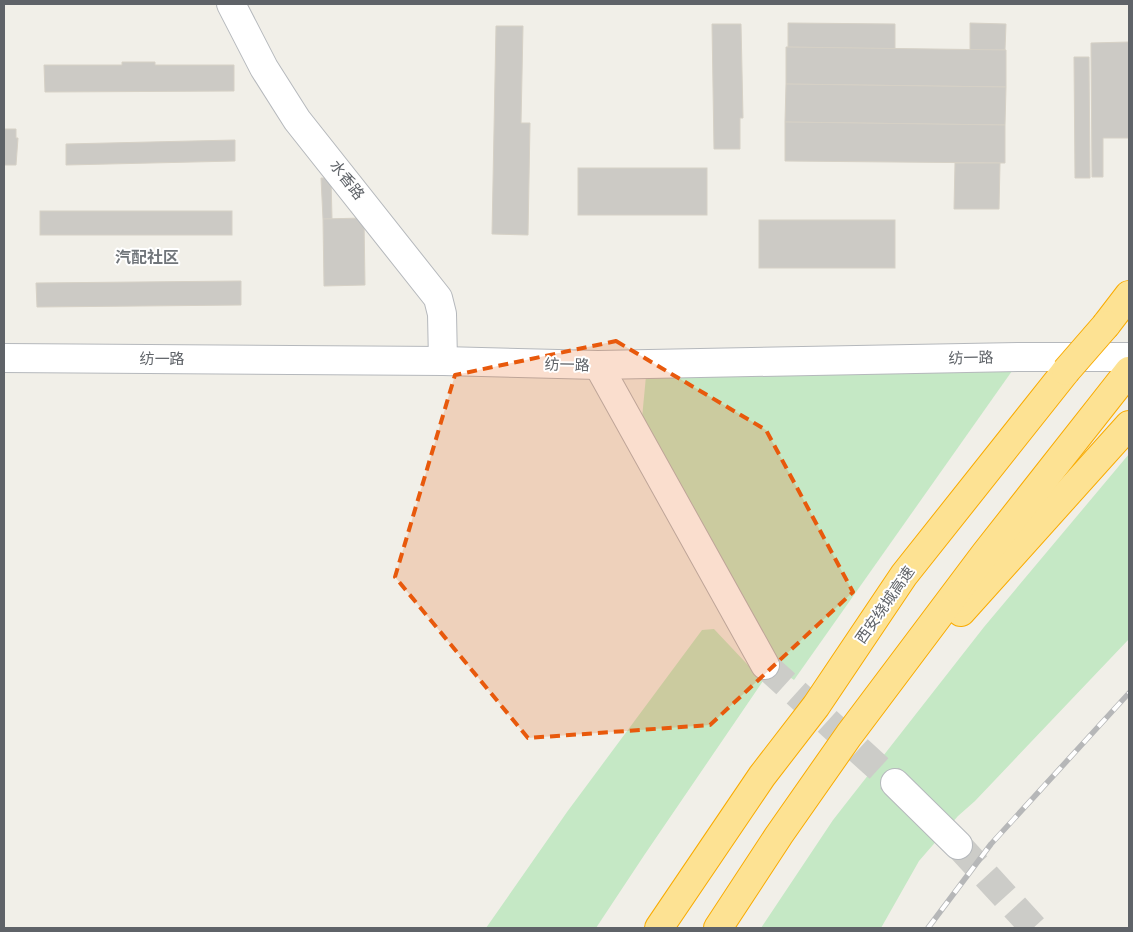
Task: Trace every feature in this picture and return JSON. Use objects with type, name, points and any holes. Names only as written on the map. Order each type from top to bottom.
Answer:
[{"type":"highway","name":"西安绕城高速","points":[[659,928],[762,776],[816,706],[904,575],[1066,371],[1129,296]]},
{"type":"highway","points":[[718,928],[779,835],[849,735],[1128,367]]},
{"type":"highway","points":[[849,735],[1129,425]]},
{"type":"street","name":"水香路","points":[[230,4],[264,68],[297,120],[331,160],[438,298],[442,314],[443,361]]},
{"type":"street","name":"纺一路","points":[[4,358],[443,361],[598,366],[1018,357],[1128,367]]},
{"type":"street","points":[[598,366],[765,665]]},
{"type":"street","points":[[896,783],[958,845]]},
{"type":"highlighted area","points":[[616,341],[766,430],[853,592],[710,725],[528,738],[395,577],[455,375]]},
{"type":"green space","points":[[1012,371],[794,680],[775,667],[642,418],[646,376]]},
{"type":"green space","points":[[1129,454],[1129,639],[975,801],[958,816],[919,861],[881,928],[761,928],[833,820],[984,627]]},
{"type":"green space","points":[[714,629],[763,681],[596,928],[486,928],[567,812],[702,630]]},
{"type":"building","points":[[788,23],[895,24],[895,49],[788,47]]},
{"type":"building","points":[[970,23],[1006,24],[1005,50],[970,50]]},
{"type":"building","points":[[712,24],[741,24],[743,118],[740,118],[740,149],[714,149]]},
{"type":"building","points":[[496,26],[523,26],[521,123],[530,123],[528,235],[492,234]]},
{"type":"building","points":[[1129,42],[1129,138],[1103,138],[1103,177],[1092,177],[1091,43]]},
{"type":"building","points":[[786,47],[1006,50],[1006,87],[786,84]]},
{"type":"building","points":[[1074,57],[1089,57],[1090,178],[1075,178]]},
{"type":"building","points":[[122,62],[155,62],[155,65],[234,65],[234,91],[45,92],[44,65],[122,65]]},
{"type":"building","points":[[786,84],[1006,87],[1005,125],[785,122]]},
{"type":"building","points":[[785,122],[1005,125],[1005,163],[785,161]]},
{"type":"building","points":[[4,129],[16,129],[16,138],[18,138],[16,165],[4,165]]},
{"type":"building","points":[[235,140],[235,161],[66,165],[66,144]]},
{"type":"building","points":[[955,163],[1000,163],[999,209],[954,209]]},
{"type":"building","points":[[578,168],[707,168],[707,215],[578,215]]},
{"type":"building","points":[[321,178],[331,178],[332,219],[323,219]]},
{"type":"building","points":[[40,211],[232,211],[232,235],[40,235]]},
{"type":"building","points":[[364,218],[365,285],[324,286],[323,219]]},
{"type":"building","points":[[759,220],[895,220],[895,268],[759,268]]},
{"type":"building","points":[[241,281],[241,305],[37,307],[36,283]]},
{"type":"tunnel","points":[[765,665],[895,783]]},
{"type":"tunnel","points":[[958,845],[1034,928]]},
{"type":"railway","points":[[928,928],[991,844],[1129,693]]},
{"type":"district","name":"汽配社区","points":[[147,257]]}]
